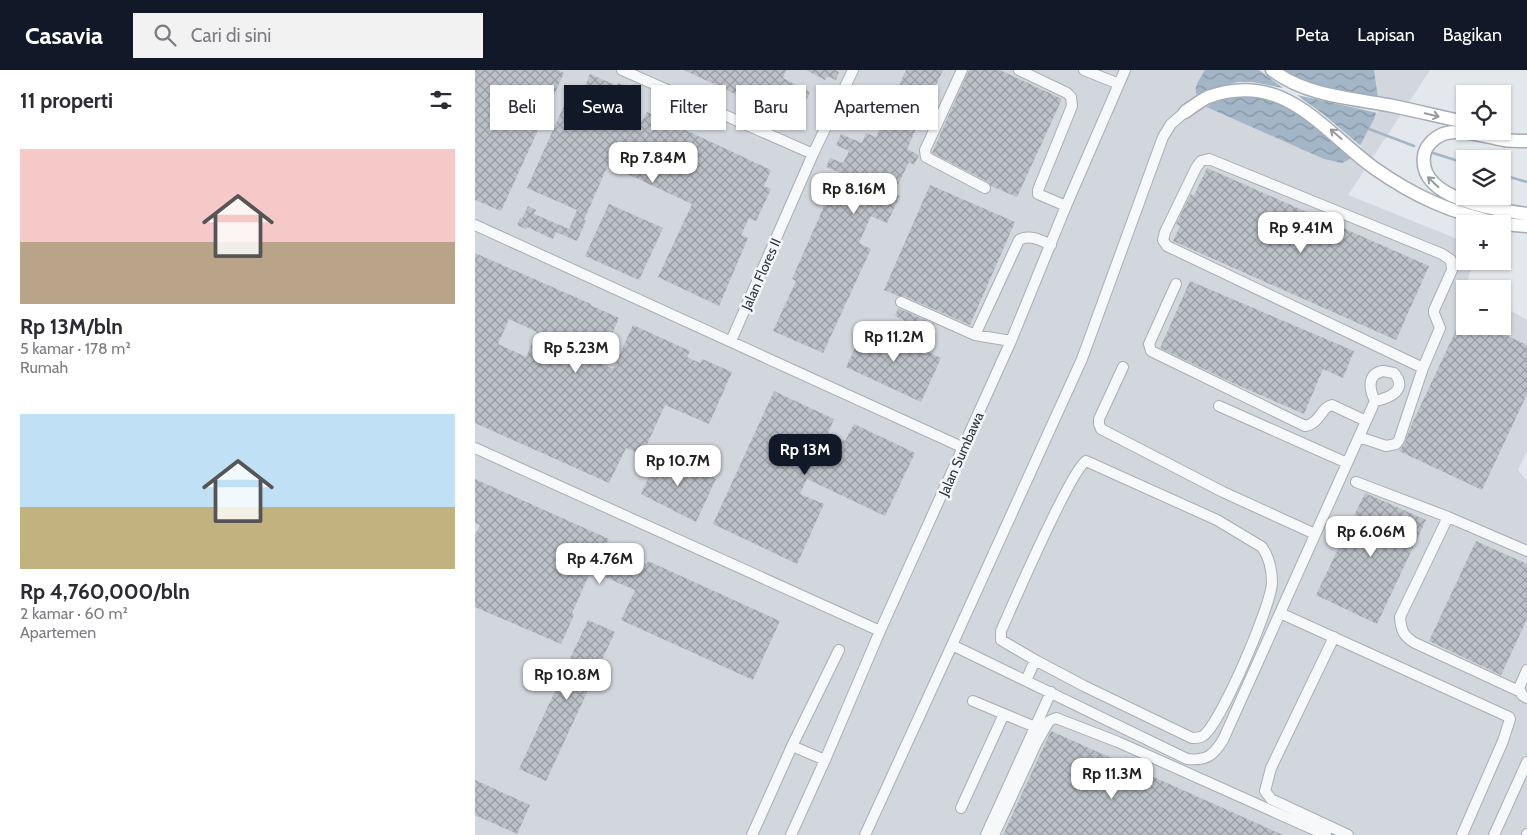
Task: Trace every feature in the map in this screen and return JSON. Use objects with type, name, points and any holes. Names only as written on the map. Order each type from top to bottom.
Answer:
[{"type":"main road","points":[[1271,70],[1290,82],[1313,91],[1456,120]]},
{"type":"main road","points":[[1185,112],[1207,98],[1228,91],[1246,88],[1263,89],[1280,94],[1315,116],[1372,166],[1402,187],[1431,203],[1463,215]]},
{"type":"main road","points":[[1527,141],[1507,140],[1460,132],[1444,134],[1432,141],[1424,151],[1423,162],[1426,175],[1445,192],[1475,204],[1506,212],[1527,214]]},
{"type":"main road","points":[[1511,133],[1527,136]]},
{"type":"main road","points":[[1511,225],[1527,226]]},
{"type":"street","points":[[622,70],[813,154]]},
{"type":"street","name":"Jalan Flores II","points":[[731,341],[813,154],[853,70]]},
{"type":"street","points":[[962,70],[925,150],[925,154],[926,157],[985,188]]},
{"type":"street","points":[[1019,70],[1067,93],[1071,97],[1072,106],[1037,190],[1039,194],[1059,203]]},
{"type":"street","points":[[1084,70],[1119,84]]},
{"type":"street","name":"Jalan Sumbawa","points":[[791,835],[821,759],[1011,341],[1048,244],[1059,203],[1125,70]]},
{"type":"street","points":[[865,835],[1082,359],[1163,137],[1171,124],[1185,112]]},
{"type":"street","points":[[1359,437],[1386,446],[1396,444],[1399,440],[1423,368],[1440,328],[1434,310],[1452,270],[1451,260],[1442,254],[1217,162],[1209,159],[1201,161],[1165,232],[1163,240],[1167,246],[1423,368]]},
{"type":"street","points":[[475,225],[964,448]]},
{"type":"street","points":[[975,335],[1019,240],[1033,238],[1048,244]]},
{"type":"street","points":[[1176,284],[1149,344],[1151,352],[1305,426],[1319,419],[1325,408],[1332,405],[1366,421]]},
{"type":"street","points":[[901,302],[975,335],[1011,341]]},
{"type":"street","points":[[1123,367],[1099,420],[1101,429],[1223,492],[1315,534]]},
{"type":"street","points":[[952,645],[1187,759],[1198,760],[1206,758],[1218,748],[1223,740],[1375,402]]},
{"type":"street","points":[[1219,406],[1347,463]]},
{"type":"street","points":[[475,448],[880,631]]},
{"type":"street","points":[[1086,461],[1217,520],[1262,547],[1265,551],[1269,560],[1272,584],[1264,616],[1245,662],[1218,716],[1204,735],[1199,738],[1192,738],[1035,660],[1001,640],[1001,632],[1064,494],[1079,467],[1086,461]]},
{"type":"street","points":[[1357,482],[1527,550]]},
{"type":"street","points":[[1448,517],[1400,617],[1403,634],[1415,643],[1524,695]]},
{"type":"street","points":[[1280,614],[1510,719],[1503,741],[1462,835]]},
{"type":"street","points":[[1334,638],[1271,768],[1265,791],[1271,799],[1348,835]]},
{"type":"street","points":[[752,835],[792,746],[839,650]]},
{"type":"street","points":[[1027,681],[1035,660]]},
{"type":"street","points":[[1524,695],[1519,688],[1527,670]]},
{"type":"street","points":[[986,835],[1051,692]]},
{"type":"street","points":[[973,701],[1035,727]]},
{"type":"street","points":[[961,808],[1004,714]]},
{"type":"street","points":[[994,835],[1037,742],[1049,721],[1056,718],[1118,742],[1327,835]]},
{"type":"street","points":[[792,746],[821,759]]},
{"type":"street","points":[[1494,835],[1527,762]]},
{"type":"shaded area","points":[[475,70],[1430,70],[1348,195],[1456,238],[1456,270],[1471,270],[1468,280],[1456,280],[1456,335],[1511,335],[1511,311],[1527,320],[1527,451],[1518,470],[1527,481],[1527,835],[475,835]]},
{"type":"water","points":[[1205,70],[1374,70],[1378,98],[1375,117],[1354,157],[1342,163],[1324,159],[1202,105],[1197,95],[1196,87]]},
{"type":"pier","points":[[1259,70],[1282,70],[1313,84],[1380,98],[1378,113],[1297,95],[1362,147],[1356,158],[1306,119],[1278,102],[1249,95],[1231,97],[1204,108],[1200,106],[1194,97],[1206,90],[1238,82],[1252,82],[1283,88]]},
{"type":"building","points":[[475,70],[557,70],[564,73],[554,95],[554,85],[490,85],[490,130],[538,130],[501,211],[475,200]]},
{"type":"building","points":[[684,70],[786,70],[783,78],[796,85],[736,85],[736,94],[726,90],[726,85],[716,85]]},
{"type":"building","points":[[806,70],[835,70],[839,72],[836,80],[827,76],[825,80]]},
{"type":"building","points":[[906,70],[943,70],[936,85],[899,85]]},
{"type":"building","points":[[969,70],[1000,70],[1062,99],[1017,197],[991,186],[988,182],[932,153]]},
{"type":"building","points":[[590,74],[615,85],[586,85]]},
{"type":"building","points":[[806,90],[810,92],[806,100]]},
{"type":"building","points":[[564,106],[564,130],[641,130],[641,121],[647,112],[651,114],[651,130],[685,130],[771,170],[764,186],[771,189],[756,221],[749,218],[741,235],[748,238],[719,306],[658,277],[692,204],[608,165],[577,241],[556,232],[553,239],[527,227],[526,229],[517,225],[528,206],[536,210],[534,214],[569,229],[577,210],[527,188]]},
{"type":"building","points":[[879,130],[916,130],[907,149],[919,155],[914,165],[909,162],[894,193],[900,196],[887,223],[871,216],[859,243],[871,249],[823,353],[773,331],[796,281],[792,279],[839,172],[826,167],[830,158],[843,163],[849,151],[836,145],[841,134],[862,143],[866,133],[876,137]]},
{"type":"building","points":[[1207,168],[1429,266],[1396,340],[1173,241],[1180,226],[1176,224],[1191,194],[1194,196]]},
{"type":"building","points":[[930,185],[1015,222],[970,325],[904,296],[898,296],[884,290]]},
{"type":"building","points":[[609,204],[663,228],[639,280],[585,256]]},
{"type":"building","points":[[475,253],[619,318],[599,363],[613,369],[633,325],[690,351],[687,357],[700,363],[702,359],[732,372],[709,424],[665,405],[642,455],[626,448],[609,483],[475,423]],"holes":[[[509,319],[537,332],[526,357],[498,344]]]},
{"type":"building","points":[[1190,281],[1354,351],[1343,378],[1323,369],[1304,414],[1160,348]]},
{"type":"building","points":[[898,308],[934,324],[930,333],[895,316]]},
{"type":"building","points":[[867,323],[941,358],[921,402],[846,367]]},
{"type":"building","points":[[1456,330],[1456,335],[1505,335],[1527,345],[1527,394],[1482,490],[1399,451],[1405,442]]},
{"type":"building","points":[[774,391],[834,419],[828,433],[845,441],[854,424],[915,453],[885,516],[807,479],[800,494],[824,504],[797,564],[713,524]]},
{"type":"building","points":[[660,452],[716,479],[696,522],[641,494]]},
{"type":"building","points":[[475,479],[609,539],[605,546],[647,564],[648,561],[780,621],[753,680],[621,620],[635,590],[593,572],[591,576],[589,575],[572,613],[574,615],[561,644],[475,607],[475,535],[480,525],[475,523]]},
{"type":"building","points":[[1365,493],[1426,520],[1377,624],[1316,595]]},
{"type":"building","points":[[1476,541],[1527,564],[1527,619],[1501,675],[1429,641]]},
{"type":"building","points":[[588,620],[615,632],[546,781],[519,769]]},
{"type":"building","points":[[1051,731],[1283,835],[1003,835]]},
{"type":"building","points":[[475,780],[530,805],[517,834],[475,815]]},
{"type":"waterway","points":[[1369,129],[1414,146]]},
{"type":"waterway","points":[[1433,153],[1456,160]]},
{"type":"waterway","points":[[1511,177],[1527,182]]}]
